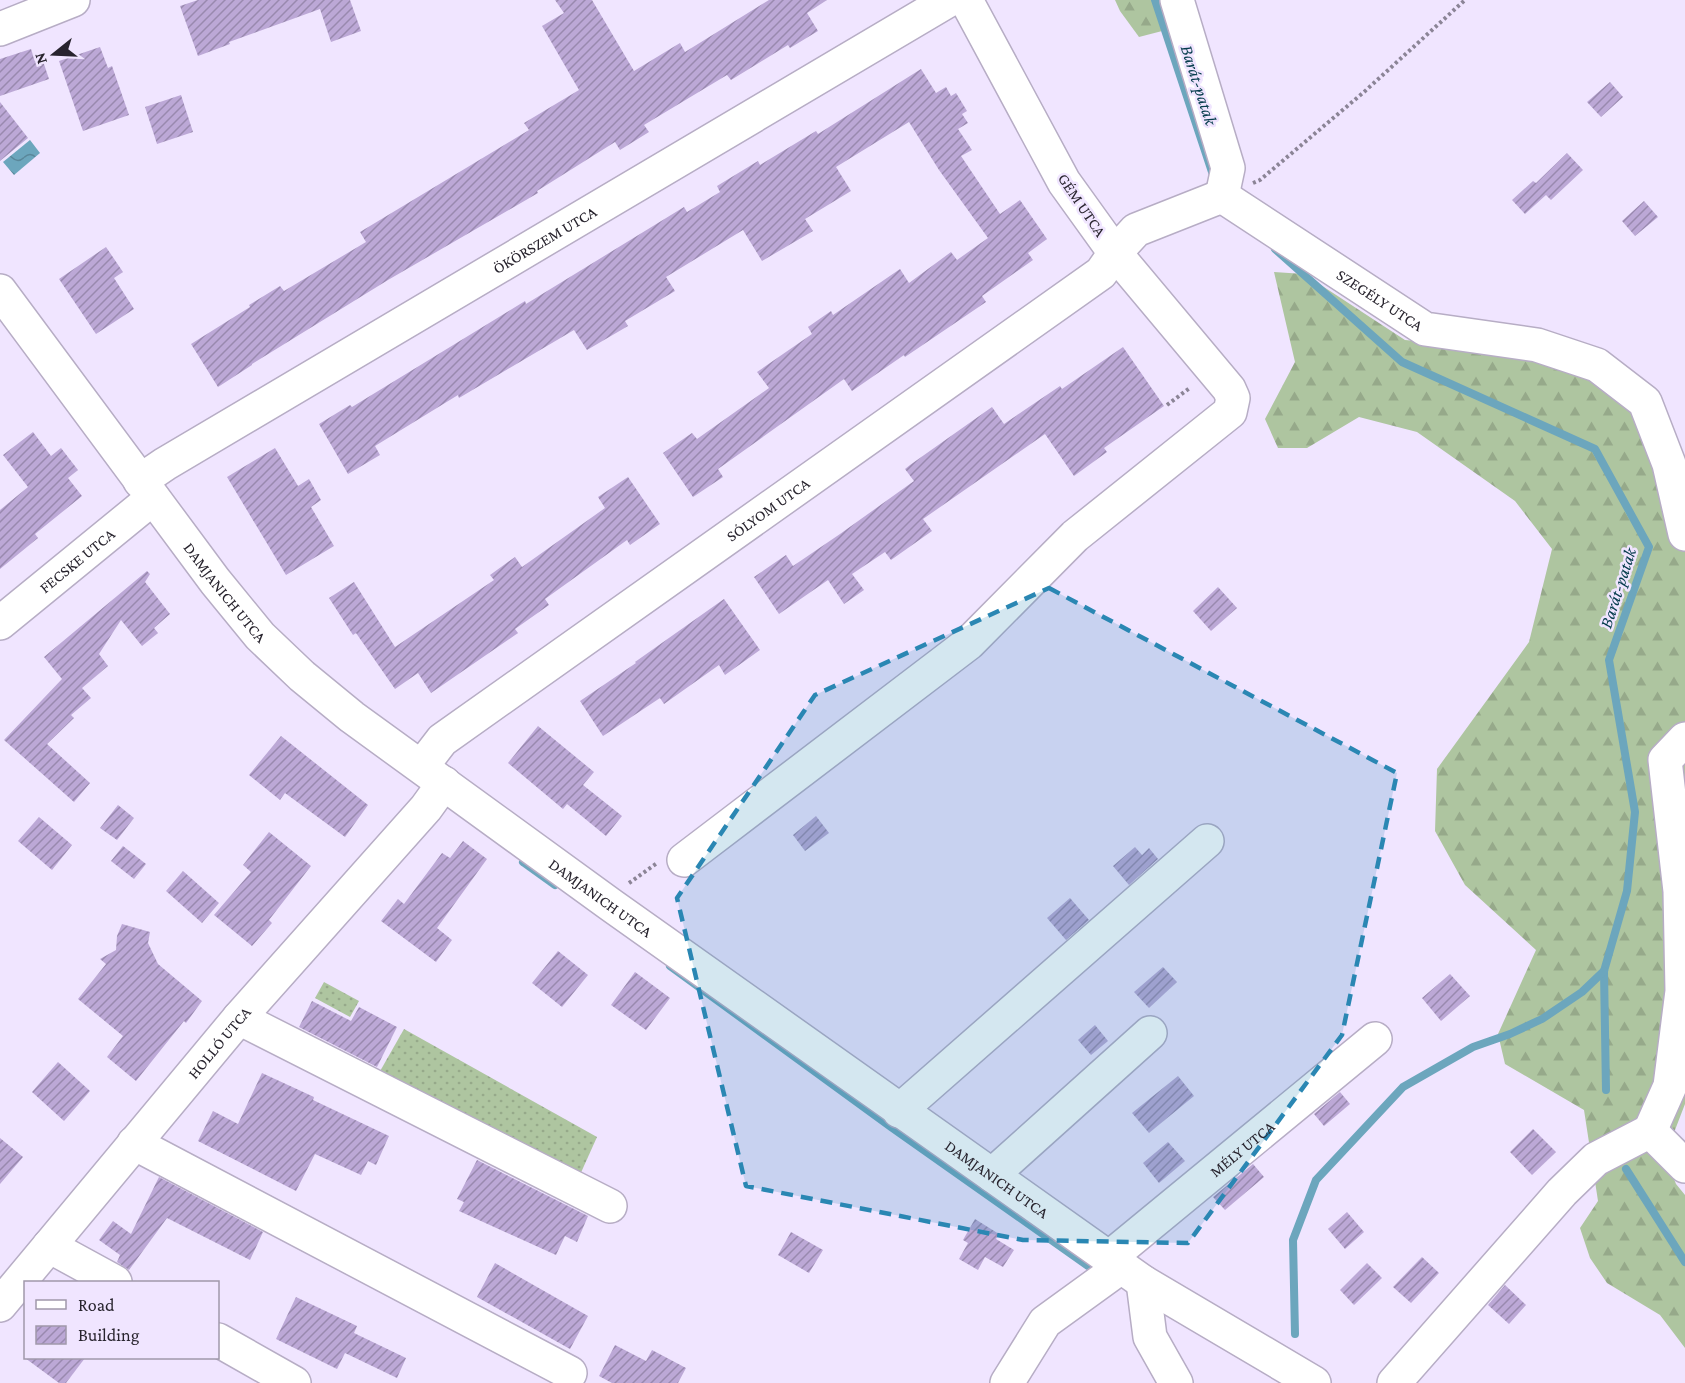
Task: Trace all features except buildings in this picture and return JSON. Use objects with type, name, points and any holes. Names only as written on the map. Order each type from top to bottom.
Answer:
[{"type":"street","points":[[0,30],[73,0]]},
{"type":"street","name":"ÖKÖRSZEM UTCA","points":[[147,489],[165,464],[949,0]]},
{"type":"street","name":"GÉM UTCA","points":[[684,860],[969,643],[1075,536],[1230,412],[1233,398],[1229,389],[1114,253],[1064,182],[966,0]]},
{"type":"street","points":[[1177,0],[1228,168],[1222,196]]},
{"type":"street","name":"SÓLYOM UTCA","points":[[433,774],[442,740],[1101,273],[1114,253],[1136,230],[1222,196]]},
{"type":"street","name":"SZEGÉLY UTCA","points":[[1222,196],[1425,328],[1537,345],[1597,366],[1645,402],[1669,464],[1685,534]]},
{"type":"street","name":"DAMJANICH UTCA","points":[[0,291],[215,581],[260,636],[302,676],[344,710],[611,905],[1124,1269],[1314,1383]]},
{"type":"street","name":"FECSKE UTCA","points":[[0,623],[147,489]]},
{"type":"street","points":[[1394,1383],[1562,1192],[1596,1159],[1650,1131],[1670,1086],[1682,991],[1680,891],[1665,760],[1685,739]]},
{"type":"street","name":"HOLLÓ UTCA","points":[[0,1305],[239,1018],[426,808],[433,774]]},
{"type":"street","points":[[899,1111],[1207,841]]},
{"type":"street","points":[[239,1018],[610,1206]]},
{"type":"street","points":[[992,1175],[1150,1034]]},
{"type":"street","name":"MÉLY UTCA","points":[[1006,1383],[1045,1322],[1124,1269],[1375,1039]]},
{"type":"street","points":[[1650,1131],[1685,1166]]},
{"type":"street","points":[[134,1143],[570,1373]]},
{"type":"street","points":[[49,1246],[113,1281]]},
{"type":"street","points":[[1124,1269],[1150,1337],[1176,1383]]},
{"type":"street","points":[[219,1341],[294,1383]]},
{"type":"path","points":[[1222,196],[1260,180],[1364,92],[1465,0]]},
{"type":"path","points":[[611,905],[627,885],[672,852],[684,860]]},
{"type":"highlighted area","points":[[1049,588],[1397,773],[1342,1035],[1188,1243],[1023,1240],[746,1186],[677,898],[815,695]]},
{"type":"green space","points":[[1115,0],[1156,0],[1166,30],[1139,37]]},
{"type":"green space","points":[[1274,272],[1304,274],[1405,340],[1521,351],[1645,402],[1685,460],[1685,1104],[1665,1156],[1676,1184],[1685,1195],[1685,1348],[1660,1315],[1607,1283],[1590,1258],[1580,1228],[1598,1201],[1584,1110],[1505,1064],[1498,1034],[1536,950],[1465,885],[1435,831],[1437,769],[1529,642],[1552,549],[1515,501],[1417,432],[1359,417],[1307,448],[1278,448],[1265,419],[1295,362]]},
{"type":"green space","points":[[324,982],[359,1001],[350,1017],[315,998]]},
{"type":"green space","points":[[404,1029],[597,1137],[579,1177],[379,1073]]},
{"type":"water","points":[[30,140],[40,153],[14,175],[3,162]]},
{"type":"waterway","name":"Barát-patak","points":[[1155,0],[1214,178]]},
{"type":"waterway","name":"Barát-patak","points":[[1275,249],[1402,362],[1595,449],[1649,547],[1609,660],[1635,812],[1627,891],[1604,971],[1606,1090]]},
{"type":"waterway","points":[[523,862],[555,885]]},
{"type":"waterway","points":[[670,966],[891,1127],[1088,1266]]},
{"type":"waterway","points":[[1295,1334],[1293,1240],[1316,1180],[1403,1087],[1473,1047],[1510,1034],[1542,1019],[1582,992],[1604,971]]},
{"type":"waterway","name":"Barát-patak","points":[[1626,1169],[1685,1262]]}]
